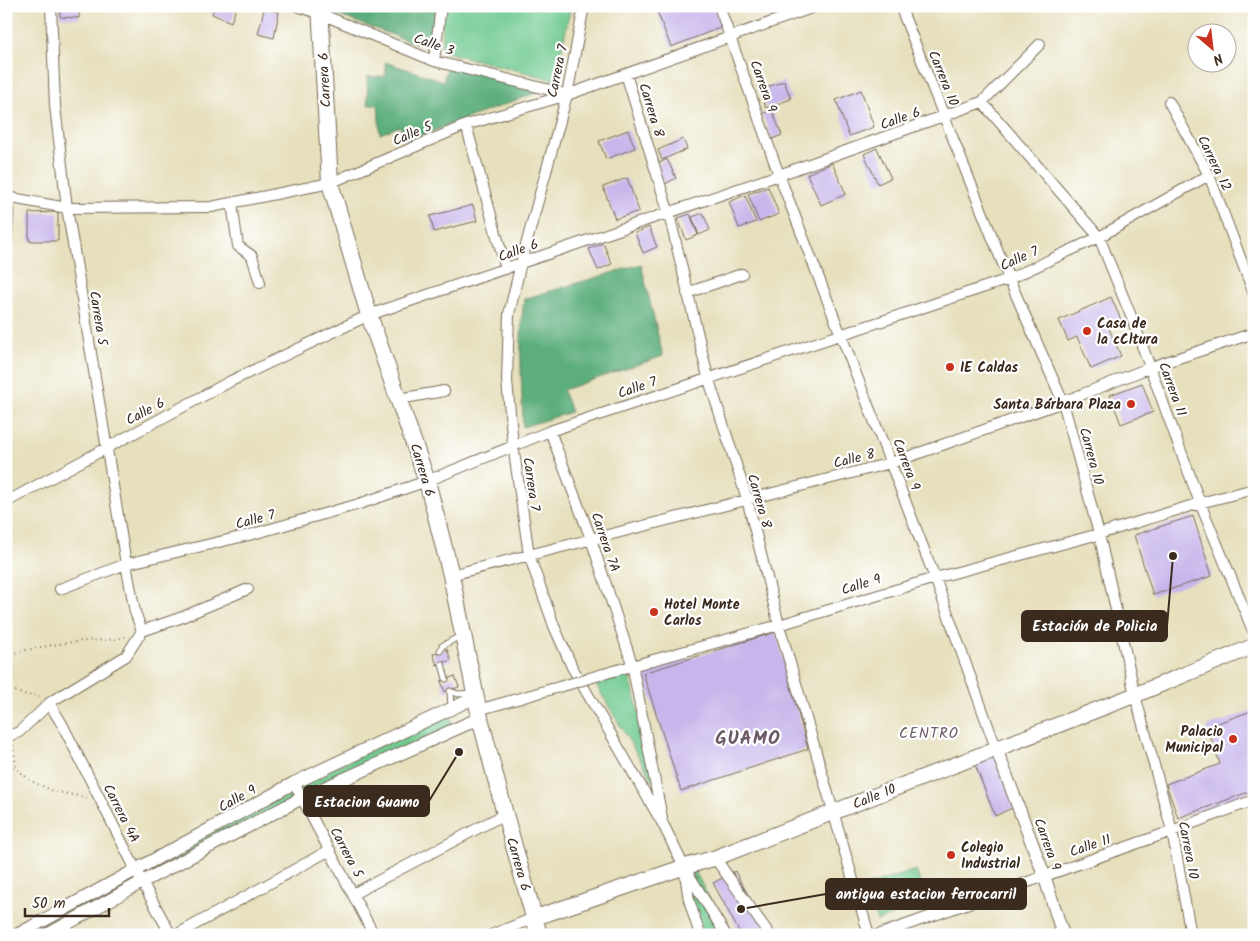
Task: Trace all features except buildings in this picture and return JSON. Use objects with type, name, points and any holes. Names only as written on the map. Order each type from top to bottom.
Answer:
[{"type":"main road","name":"Carrera 6","points":[[320,10],[330,183],[369,315],[427,481],[451,574],[477,704],[504,814],[539,935]]},
{"type":"main road","name":"Calle 10","points":[[534,918],[715,858],[1135,695],[1254,646]]},
{"type":"street","name":"Carrera 5","points":[[51,6],[55,106],[67,208],[126,564],[135,612],[142,633]]},
{"type":"street","name":"Calle 3","points":[[297,6],[320,10],[434,61],[567,95]]},
{"type":"street","points":[[434,61],[440,6]]},
{"type":"street","name":"Carrera 7","points":[[584,6],[567,95],[509,314],[507,381],[513,445],[529,554],[554,626],[572,667],[664,826],[684,867],[689,900],[700,935]]},
{"type":"street","name":"Carrera 9","points":[[719,6],[840,335],[935,578],[1044,875],[1063,935]]},
{"type":"street","name":"Calle 5","points":[[6,197],[67,208],[211,207],[330,183],[466,125],[567,95],[816,6]]},
{"type":"street","name":"Carrera 10","points":[[900,6],[1009,279],[1063,402],[1099,534],[1135,695],[1172,831],[1192,935]]},
{"type":"street","name":"Calle 6","points":[[6,502],[231,381],[369,315],[780,176],[982,102],[1040,44]]},
{"type":"street","name":"Carrera 8","points":[[626,74],[669,214],[708,378],[747,499],[779,625],[869,935]]},
{"type":"street","name":"Carrera 11","points":[[982,102],[1099,237],[1151,367],[1200,503],[1254,633]]},
{"type":"street","name":"Carrera 12","points":[[1169,102],[1209,175],[1254,294]]},
{"type":"street","points":[[466,125],[506,269]]},
{"type":"street","name":"Calle 7","points":[[60,589],[126,564],[253,534],[359,504],[427,481],[550,431],[1009,279],[1099,237],[1209,175]]},
{"type":"street","points":[[232,203],[238,246],[252,256],[260,283]]},
{"type":"street","points":[[687,293],[742,274]]},
{"type":"street","name":"Calle 8","points":[[451,574],[890,463],[1063,402],[1151,367],[1254,333]]},
{"type":"street","points":[[399,399],[444,391]]},
{"type":"street","name":"Carrera 7A","points":[[550,431],[591,539],[632,664],[664,826]]},
{"type":"street","name":"Calle 9","points":[[17,935],[294,783],[451,708],[566,685],[632,664],[779,625],[935,578],[1099,534],[1200,503],[1254,489]]},
{"type":"street","points":[[6,737],[19,732],[50,702],[126,656],[142,633],[248,589]]},
{"type":"street","name":"Carrera 4A","points":[[50,702],[171,935]]},
{"type":"street","name":"Calle 9","points":[[47,935],[142,882],[477,704]]},
{"type":"street","name":"Carrera 5","points":[[294,783],[374,935]]},
{"type":"street","name":"Calle 11","points":[[878,935],[1254,800]]},
{"type":"street","points":[[353,894],[504,814]]},
{"type":"street","points":[[176,935],[330,850]]},
{"type":"street","points":[[715,858],[770,935]]},
{"type":"street","points":[[684,867],[726,935]]},
{"type":"street","name":"Calle 10","points":[[491,935],[534,918]]},
{"type":"lane","points":[[440,652],[442,646],[463,635]]},
{"type":"lane","points":[[442,664],[446,679]]},
{"type":"path","points":[[6,655],[57,644],[116,640],[142,633]]},
{"type":"path","points":[[6,687],[22,694],[41,696],[50,702]]},
{"type":"path","points":[[6,760],[31,781],[53,791],[83,796],[101,802]]},
{"type":"green space","points":[[329,6],[436,6],[431,49],[329,12]]},
{"type":"green space","points":[[443,6],[571,6],[555,80],[441,51]]},
{"type":"green space","points":[[385,62],[443,81],[449,63],[549,88],[406,141],[400,126],[380,134],[378,104],[368,105],[367,77],[386,76]]},
{"type":"green space","points":[[641,264],[663,356],[563,390],[571,412],[523,427],[521,347],[524,299]]},
{"type":"green space","points":[[629,673],[657,788],[595,683]]},
{"type":"green space","points":[[449,714],[453,726],[303,794],[299,784]]},
{"type":"green space","points":[[292,789],[297,797],[149,876],[145,868]]},
{"type":"green space","points":[[694,869],[728,935],[703,935],[682,874]]},
{"type":"green space","points":[[916,870],[927,904],[877,921],[866,886]]},
{"type":"green space","points":[[129,876],[134,884],[42,935],[22,935]]},
{"type":"place","name":"Casa de la cCltura","points":[[1087,331]]},
{"type":"place","name":"IE Caldas","points":[[950,367]]},
{"type":"place","name":"Santa Bárbara Plaza","points":[[1131,404]]},
{"type":"place","name":"Estación de Policia","points":[[1173,556]]},
{"type":"place","name":"Hotel Monte Carlos","points":[[654,612]]},
{"type":"place","name":"Palacio Municipal","points":[[1233,739]]},
{"type":"place","name":"Estacion Guamo","points":[[459,752]]},
{"type":"place","name":"Colegio Industrial","points":[[951,855]]},
{"type":"place","name":"antigua estacion ferrocarril","points":[[741,909]]},
{"type":"district","name":"CENTRO","points":[[929,733]]},
{"type":"district","name":"GUAMO","points":[[748,737]]}]
